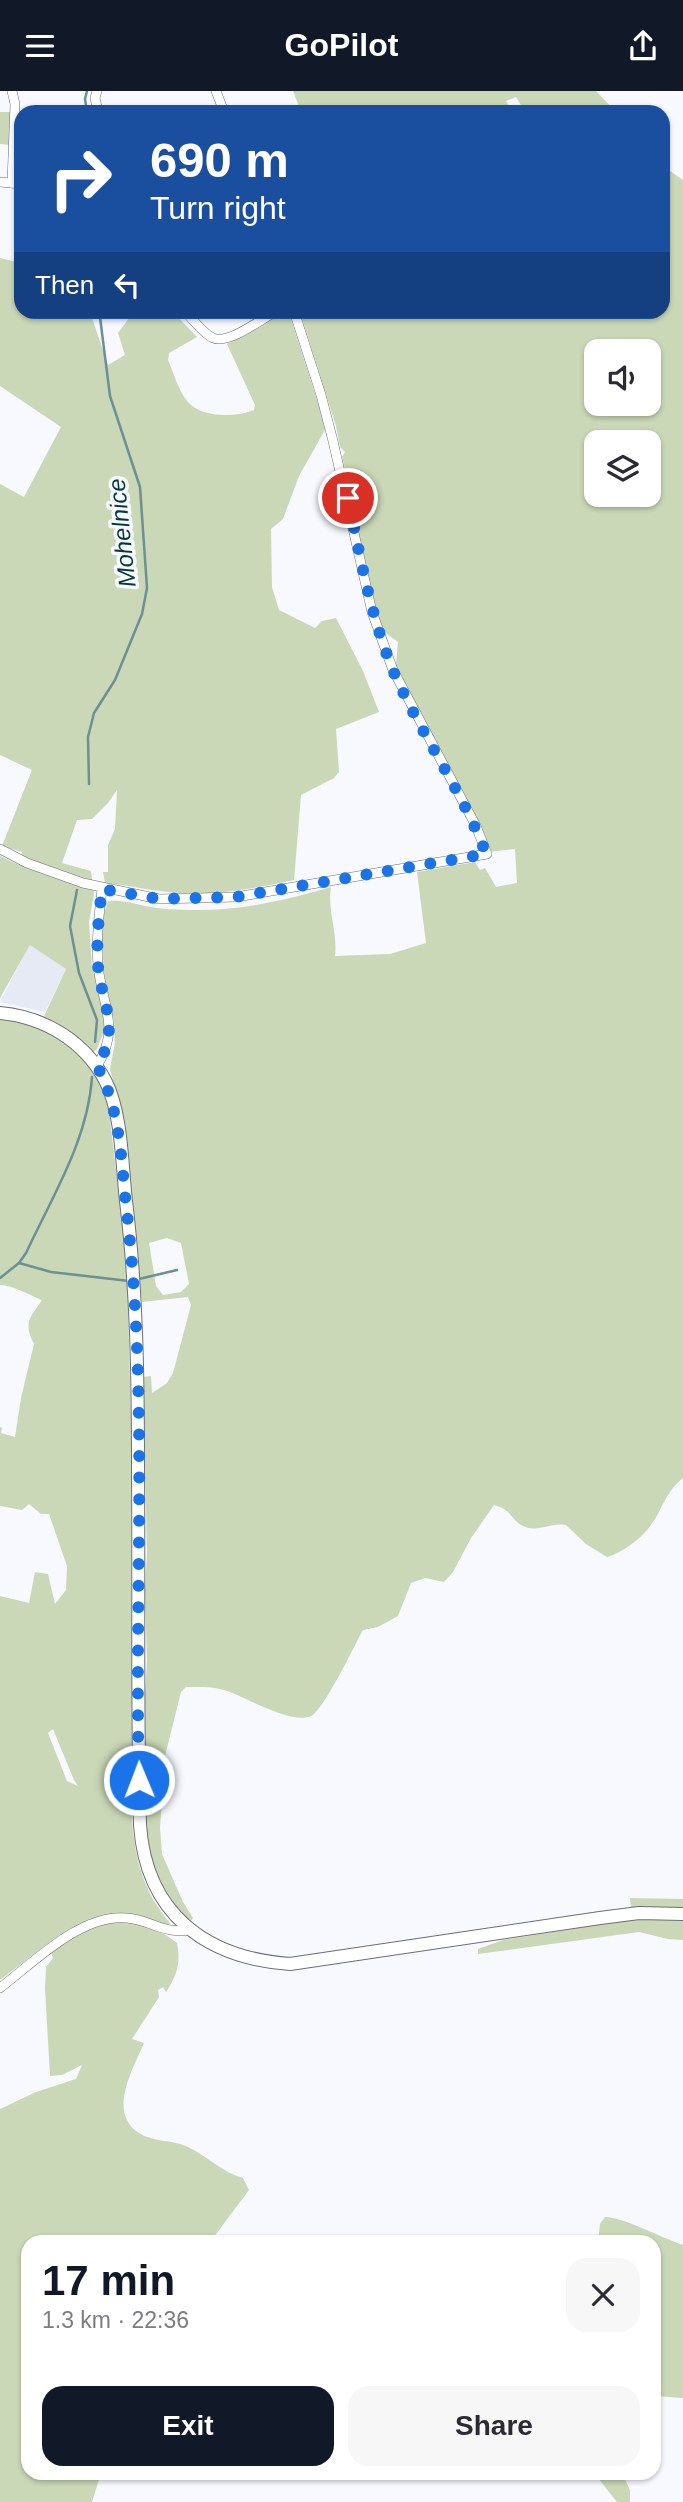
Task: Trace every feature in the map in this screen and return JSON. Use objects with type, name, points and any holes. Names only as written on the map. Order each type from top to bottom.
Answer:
[{"type":"street","points":[[193,319],[218,340],[234,336],[263,319]]},
{"type":"street","points":[[0,849],[27,863],[102,889],[159,899],[236,897],[486,854],[475,826],[393,670],[372,612],[348,498],[324,406],[297,319]]},
{"type":"street","points":[[97,1066],[105,1053],[110,1025],[98,967],[97,932],[102,889]]},
{"type":"street","points":[[0,1013],[43,1023],[80,1047],[97,1066],[107,1085],[117,1125],[131,1245],[138,1381],[138,1735],[141,1839],[147,1867],[158,1893],[172,1913],[190,1930],[219,1948],[246,1958],[290,1964],[639,1913],[683,1914]]},
{"type":"street","points":[[0,1987],[73,1933],[100,1920],[127,1918],[172,1932],[190,1930]]},
{"type":"shaded area","points":[[30,944],[66,969],[45,1012],[0,1002]]},
{"type":"green space","points":[[293,91],[596,91],[609,105],[521,105],[516,97],[506,101],[508,105],[298,105]]},
{"type":"green space","points":[[0,112],[12,112],[10,145],[0,144]]},
{"type":"green space","points":[[670,171],[683,180],[683,1478],[670,1492],[646,1532],[628,1547],[607,1557],[586,1544],[566,1525],[527,1527],[517,1522],[504,1509],[494,1505],[471,1538],[453,1572],[444,1582],[425,1578],[411,1583],[398,1616],[378,1627],[363,1630],[340,1674],[314,1714],[295,1717],[219,1689],[186,1687],[181,1692],[165,1756],[160,1828],[162,1854],[193,1918],[190,1922],[162,1892],[144,1843],[141,1755],[147,1661],[143,1377],[151,1376],[152,1393],[167,1383],[173,1373],[191,1305],[188,1297],[142,1302],[123,1118],[110,1069],[115,1042],[114,1022],[104,974],[101,923],[108,901],[169,909],[228,909],[263,904],[331,887],[335,956],[390,954],[426,943],[417,872],[475,862],[480,870],[485,868],[496,887],[517,883],[515,849],[489,852],[396,665],[398,642],[382,627],[371,597],[342,457],[345,452],[340,447],[336,426],[302,319],[670,319]],"holes":[[[167,1238],[181,1243],[189,1284],[181,1292],[163,1295],[156,1286],[149,1243]]]},
{"type":"green space","points":[[0,258],[14,261],[14,319],[92,319],[108,365],[125,355],[118,333],[128,319],[180,319],[197,337],[169,353],[168,360],[186,400],[196,409],[212,414],[230,415],[254,410],[255,405],[227,344],[270,319],[291,319],[326,428],[299,476],[283,519],[271,529],[272,587],[279,610],[315,628],[322,621],[336,618],[363,671],[379,712],[336,729],[339,772],[334,778],[301,795],[294,880],[209,893],[162,891],[105,883],[103,872],[108,872],[108,845],[115,829],[117,790],[92,819],[77,820],[62,863],[91,871],[94,894],[89,922],[92,967],[105,1015],[104,1031],[97,1049],[85,1060],[101,1082],[109,1111],[127,1262],[131,1421],[132,1820],[142,1875],[161,1912],[170,1923],[167,1925],[141,1917],[117,1915],[96,1918],[58,1937],[0,1980],[0,1596],[29,1603],[35,1572],[48,1574],[55,1604],[66,1590],[67,1566],[49,1514],[41,1514],[29,1504],[22,1510],[0,1506],[0,1427],[1,1433],[15,1437],[34,1344],[29,1321],[42,1300],[16,1288],[0,1285],[0,1017],[39,1027],[66,969],[30,945],[0,998],[0,856],[19,865],[22,852],[2,846],[32,770],[0,755],[0,484],[24,497],[61,427],[0,386]],"holes":[[[53,1729],[78,1786],[67,1781],[48,1733]]]},
{"type":"green space","points":[[630,1898],[683,1899],[683,1907],[631,1907]]},
{"type":"green space","points":[[683,1920],[683,1940],[639,1932],[478,1954],[478,1949],[503,1940],[622,1921]]},
{"type":"green space","points":[[112,1922],[138,1924],[154,1929],[177,1943],[178,1963],[173,1980],[166,1992],[163,1987],[158,1990],[159,1997],[132,2039],[144,2043],[125,2090],[125,2114],[130,2124],[144,2136],[181,2144],[193,2150],[243,2178],[249,2190],[215,2235],[21,2235],[21,2480],[99,2480],[92,2502],[0,2502],[0,2109],[36,2092],[76,2079],[82,2065],[62,2075],[50,2076],[46,1967],[53,1958],[51,1953],[93,1927]]},
{"type":"green space","points":[[605,2217],[613,2218],[659,2235],[599,2235],[600,2224]]},
{"type":"green space","points":[[661,2236],[683,2245],[683,2398],[661,2396]]},
{"type":"green space","points":[[600,2480],[625,2480],[630,2490],[630,2502],[617,2502]]},
{"type":"waterway","name":"Mohelnice","points":[[86,105],[87,91]]},
{"type":"waterway","name":"Mohelnice","points":[[89,784],[88,737],[94,713],[115,680],[142,614],[147,588],[140,487],[110,396],[100,319]]},
{"type":"waterway","name":"Mohelnice","points":[[77,890],[70,926],[79,973],[97,1020],[95,1042]]},
{"type":"waterway","name":"Mohelnice","points":[[0,1278],[19,1263],[26,1253],[67,1168],[84,1123],[92,1077]]},
{"type":"waterway","points":[[19,1263],[51,1272],[129,1281]]},
{"type":"waterway","points":[[139,1279],[177,1270]]},
{"type":"route","points":[[139,1780],[136,1322],[131,1245],[117,1125],[107,1085],[97,1066],[105,1053],[110,1025],[98,967],[97,932],[102,889],[159,899],[236,897],[486,854],[475,826],[393,670],[372,612],[348,498]]}]
